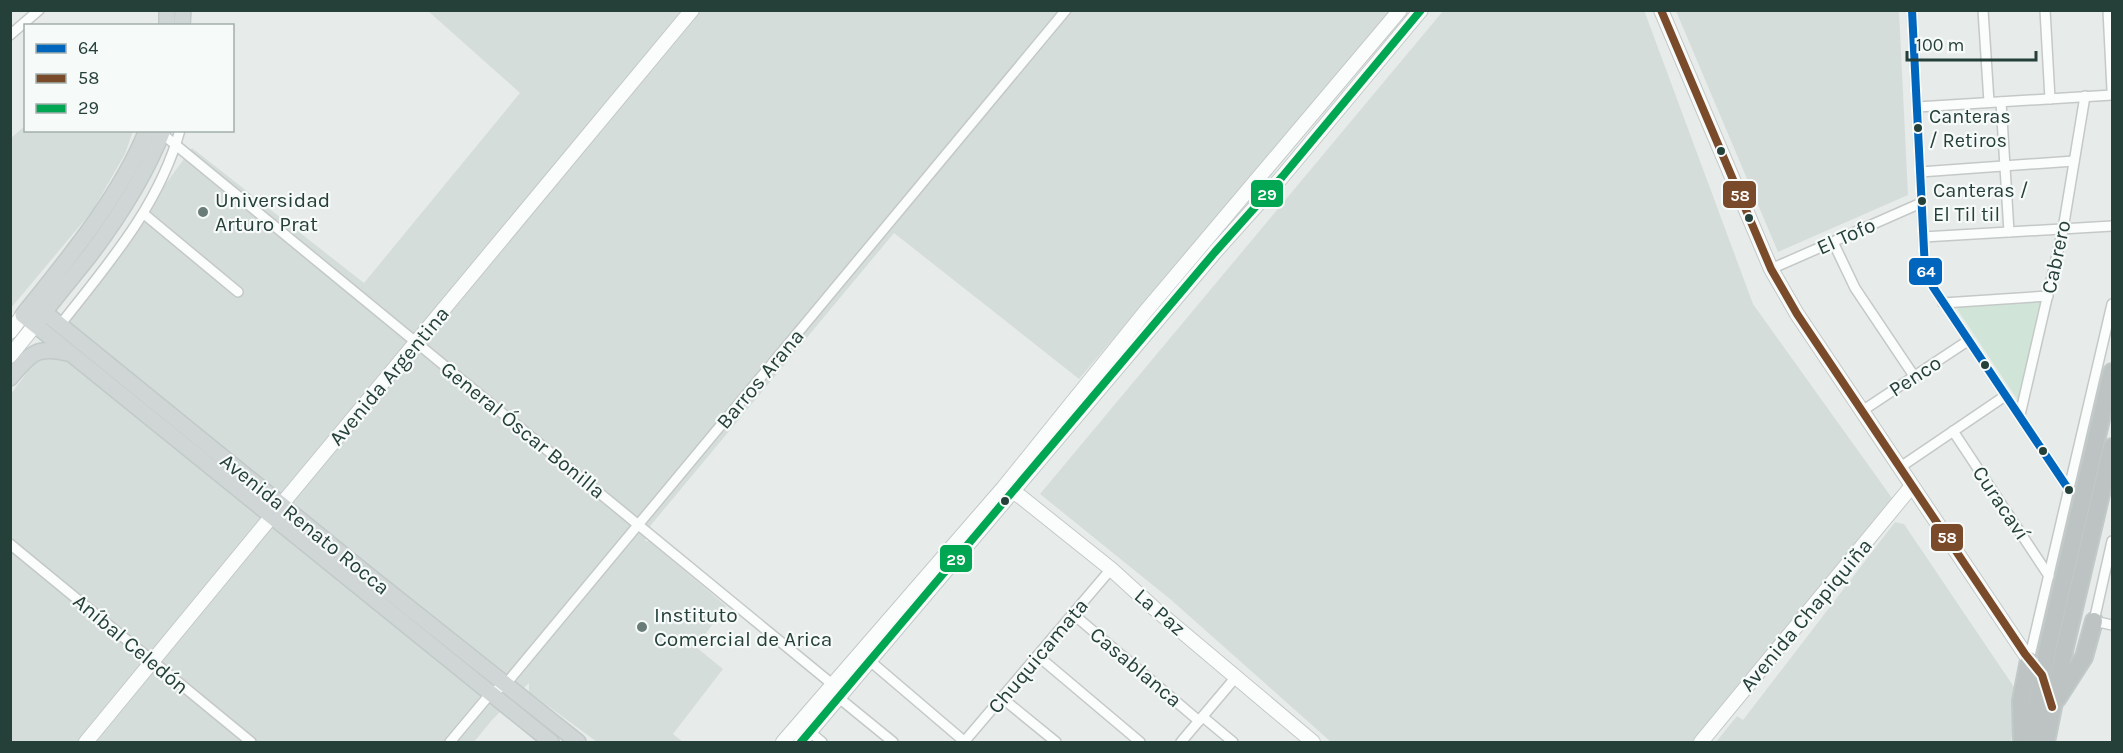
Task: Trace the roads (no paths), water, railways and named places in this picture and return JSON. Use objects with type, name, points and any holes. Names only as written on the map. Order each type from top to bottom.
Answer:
[{"type":"highway","points":[[2030,742],[2042,675],[2112,372]]},
{"type":"highway","points":[[2046,742],[2112,447]]},
{"type":"highway","points":[[2052,707],[2084,657],[2094,621]]},
{"type":"highway","points":[[2022,742],[2021,701],[2029,660]]},
{"type":"highway","points":[[2042,675],[2052,707]]},
{"type":"main road","points":[[29,320],[129,168],[156,132]]},
{"type":"main road","name":"Avenida Renato Rocca","points":[[38,308],[157,413],[363,581],[491,693],[551,742]]},
{"type":"main road","name":"Avenida Renato Rocca","points":[[29,320],[70,354],[157,413]]},
{"type":"main road","points":[[10,378],[34,352],[49,349],[70,354]]},
{"type":"main road","name":"Avenida Renato Rocca","points":[[363,581],[505,685],[578,742]]},
{"type":"street","points":[[10,35],[39,10]]},
{"type":"street","name":"Avenida Argentina","points":[[86,742],[692,10]]},
{"type":"street","name":"Barros Arana","points":[[450,742],[491,693],[505,685],[1066,10]]},
{"type":"street","points":[[822,742],[806,737],[870,662],[1008,490],[1146,311],[1400,10]]},
{"type":"street","points":[[783,742],[832,684],[1008,490],[1282,177],[1421,10]]},
{"type":"street","points":[[1661,10],[1771,269],[1797,314],[1911,487],[2029,660],[2042,675]]},
{"type":"street","points":[[1912,10],[1925,270],[1932,287],[2069,490]]},
{"type":"street","points":[[1983,10],[1989,102]]},
{"type":"street","points":[[2045,10],[2050,99]]},
{"type":"street","points":[[2108,10],[2112,90]]},
{"type":"street","points":[[1917,107],[2112,95]]},
{"type":"street","name":"Cabrero","points":[[2020,416],[2063,229],[2085,96]]},
{"type":"street","points":[[2001,102],[2009,232]]},
{"type":"street","name":"General Óscar Bonilla","points":[[158,132],[176,144],[832,684]]},
{"type":"street","points":[[60,326],[144,214],[163,178],[179,132]]},
{"type":"street","points":[[1920,172],[2074,161]]},
{"type":"street","name":"El Tofo","points":[[1771,269],[1921,203]]},
{"type":"street","points":[[144,214],[238,292]]},
{"type":"street","points":[[1923,237],[2112,226]]},
{"type":"street","points":[[1833,242],[1855,288],[1914,376]]},
{"type":"street","points":[[1943,303],[2048,296]]},
{"type":"street","points":[[2029,660],[2112,304]]},
{"type":"street","points":[[10,332],[29,320]]},
{"type":"street","points":[[10,356],[29,320]]},
{"type":"street","name":"Penco","points":[[1862,411],[1969,340]]},
{"type":"street","points":[[1899,468],[2005,396]]},
{"type":"street","name":"Curacaví","points":[[1953,431],[2049,576]]},
{"type":"street","name":"Avenida Chapiquiña","points":[[1701,742],[1911,487]]},
{"type":"street","name":"La Paz","points":[[1008,490],[1111,569],[1313,742]]},
{"type":"street","points":[[2112,541],[2094,621],[2112,625]]},
{"type":"street","name":"Aníbal Celedón","points":[[10,544],[251,742]]},
{"type":"street","name":"Chuquicamata","points":[[965,742],[1111,569]]},
{"type":"street","name":"Casablanca","points":[[1073,614],[1201,719],[1233,742]]},
{"type":"street","points":[[1038,656],[1140,742]]},
{"type":"street","points":[[870,662],[965,742]]},
{"type":"street","points":[[1181,742],[1236,677]]},
{"type":"street","points":[[839,698],[893,742]]},
{"type":"street","points":[[1002,698],[1056,742]]},
{"type":"place","name":"Canteras / Retiros","points":[[1918,128]]},
{"type":"place","name":"Canteras / El Til til","points":[[1922,201]]},
{"type":"place","name":"Universidad Arturo Prat","points":[[203,212]]},
{"type":"place","name":"Instituto Comercial de Arica","points":[[642,627]]}]
